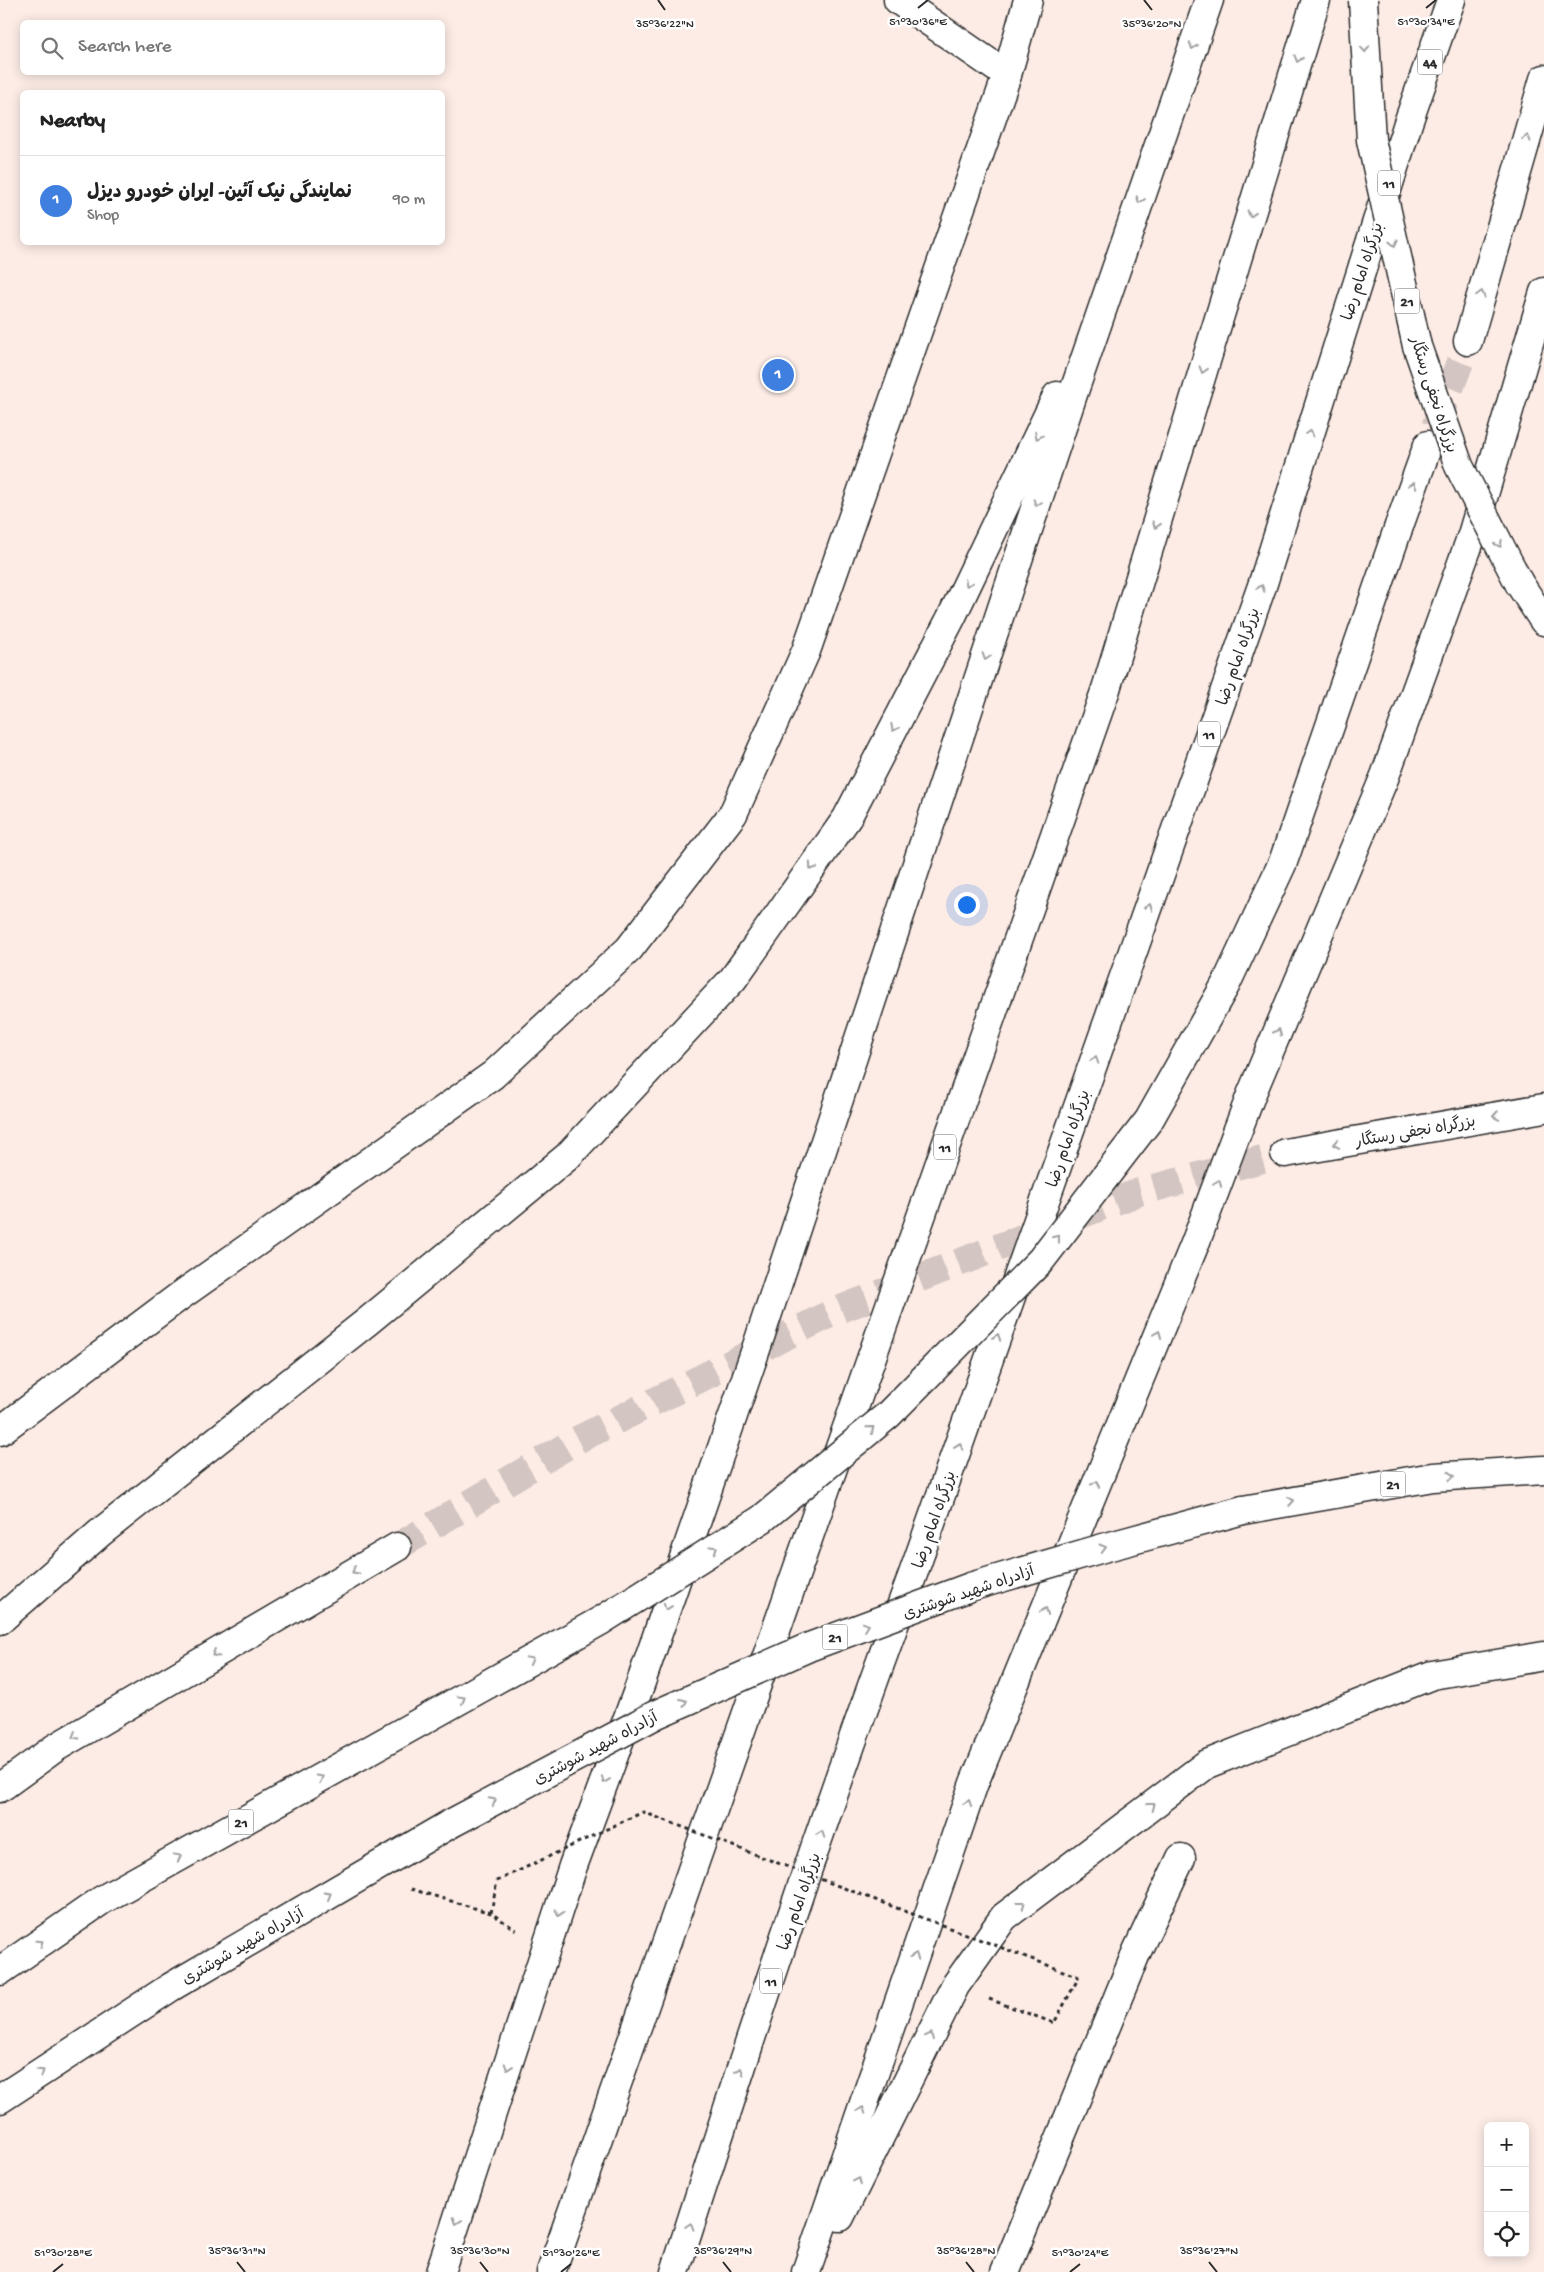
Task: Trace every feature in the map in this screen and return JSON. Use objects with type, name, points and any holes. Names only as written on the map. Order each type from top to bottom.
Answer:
[{"type":"main road","points":[[898,0],[1008,74]]},
{"type":"main road","points":[[0,1431],[180,1296],[493,1075],[629,949],[734,814],[806,651],[1008,74],[1028,0]]},
{"type":"main road","points":[[440,2272],[574,1866],[640,1685],[755,1352],[1112,282],[1209,0]]},
{"type":"main road","name":"بزرگراه نجفی رستگار","points":[[1363,0],[1371,140],[1417,346],[1459,466],[1519,583],[1544,621]]},
{"type":"main road","name":"بزرگراه امام رضا","points":[[675,2272],[727,2111],[866,1701],[917,1565],[1263,583],[1408,123],[1451,0]]},
{"type":"main road","name":"11","points":[[551,2272],[1106,689],[1314,6]]},
{"type":"main road","points":[[1468,341],[1544,79]]},
{"type":"main road","points":[[0,1620],[101,1532],[368,1321],[567,1157],[733,979],[847,818],[952,616],[1112,282]]},
{"type":"main road","points":[[806,2272],[974,1783],[1196,1241],[1251,1095],[1384,776],[1472,535],[1544,292]]},
{"type":"main road","name":"21","points":[[0,1971],[102,1900],[602,1620],[762,1519],[888,1415],[1040,1260],[1149,1120],[1226,984],[1283,862],[1428,445]]},
{"type":"main road","name":"بزرگراه نجفی رستگار","points":[[1285,1153],[1544,1108]]},
{"type":"main road","name":"آزادراه شهید شوشتری","points":[[0,2099],[171,1986],[450,1824],[657,1714],[809,1647],[970,1588],[1103,1548],[1243,1510],[1433,1477],[1544,1470]]},
{"type":"main road","points":[[0,1788],[55,1748],[397,1547]]},
{"type":"main road","points":[[813,2272],[955,1986],[1004,1917],[1207,1764],[1432,1675],[1544,1656]]},
{"type":"main road","points":[[1005,2272],[1137,1951],[1181,1858]]},
{"type":"path","points":[[406,1887],[491,1913],[497,1881],[643,1812],[1079,1977],[1054,2024],[955,1986]]},
{"type":"tunnel","points":[[1435,427],[1468,341]]},
{"type":"tunnel","points":[[397,1547],[575,1441],[836,1311],[1139,1192],[1285,1153]]},
{"type":"place","name":"نمایندگی نیک آئین- ایران خودرو دیزل","points":[[778,375]]}]
